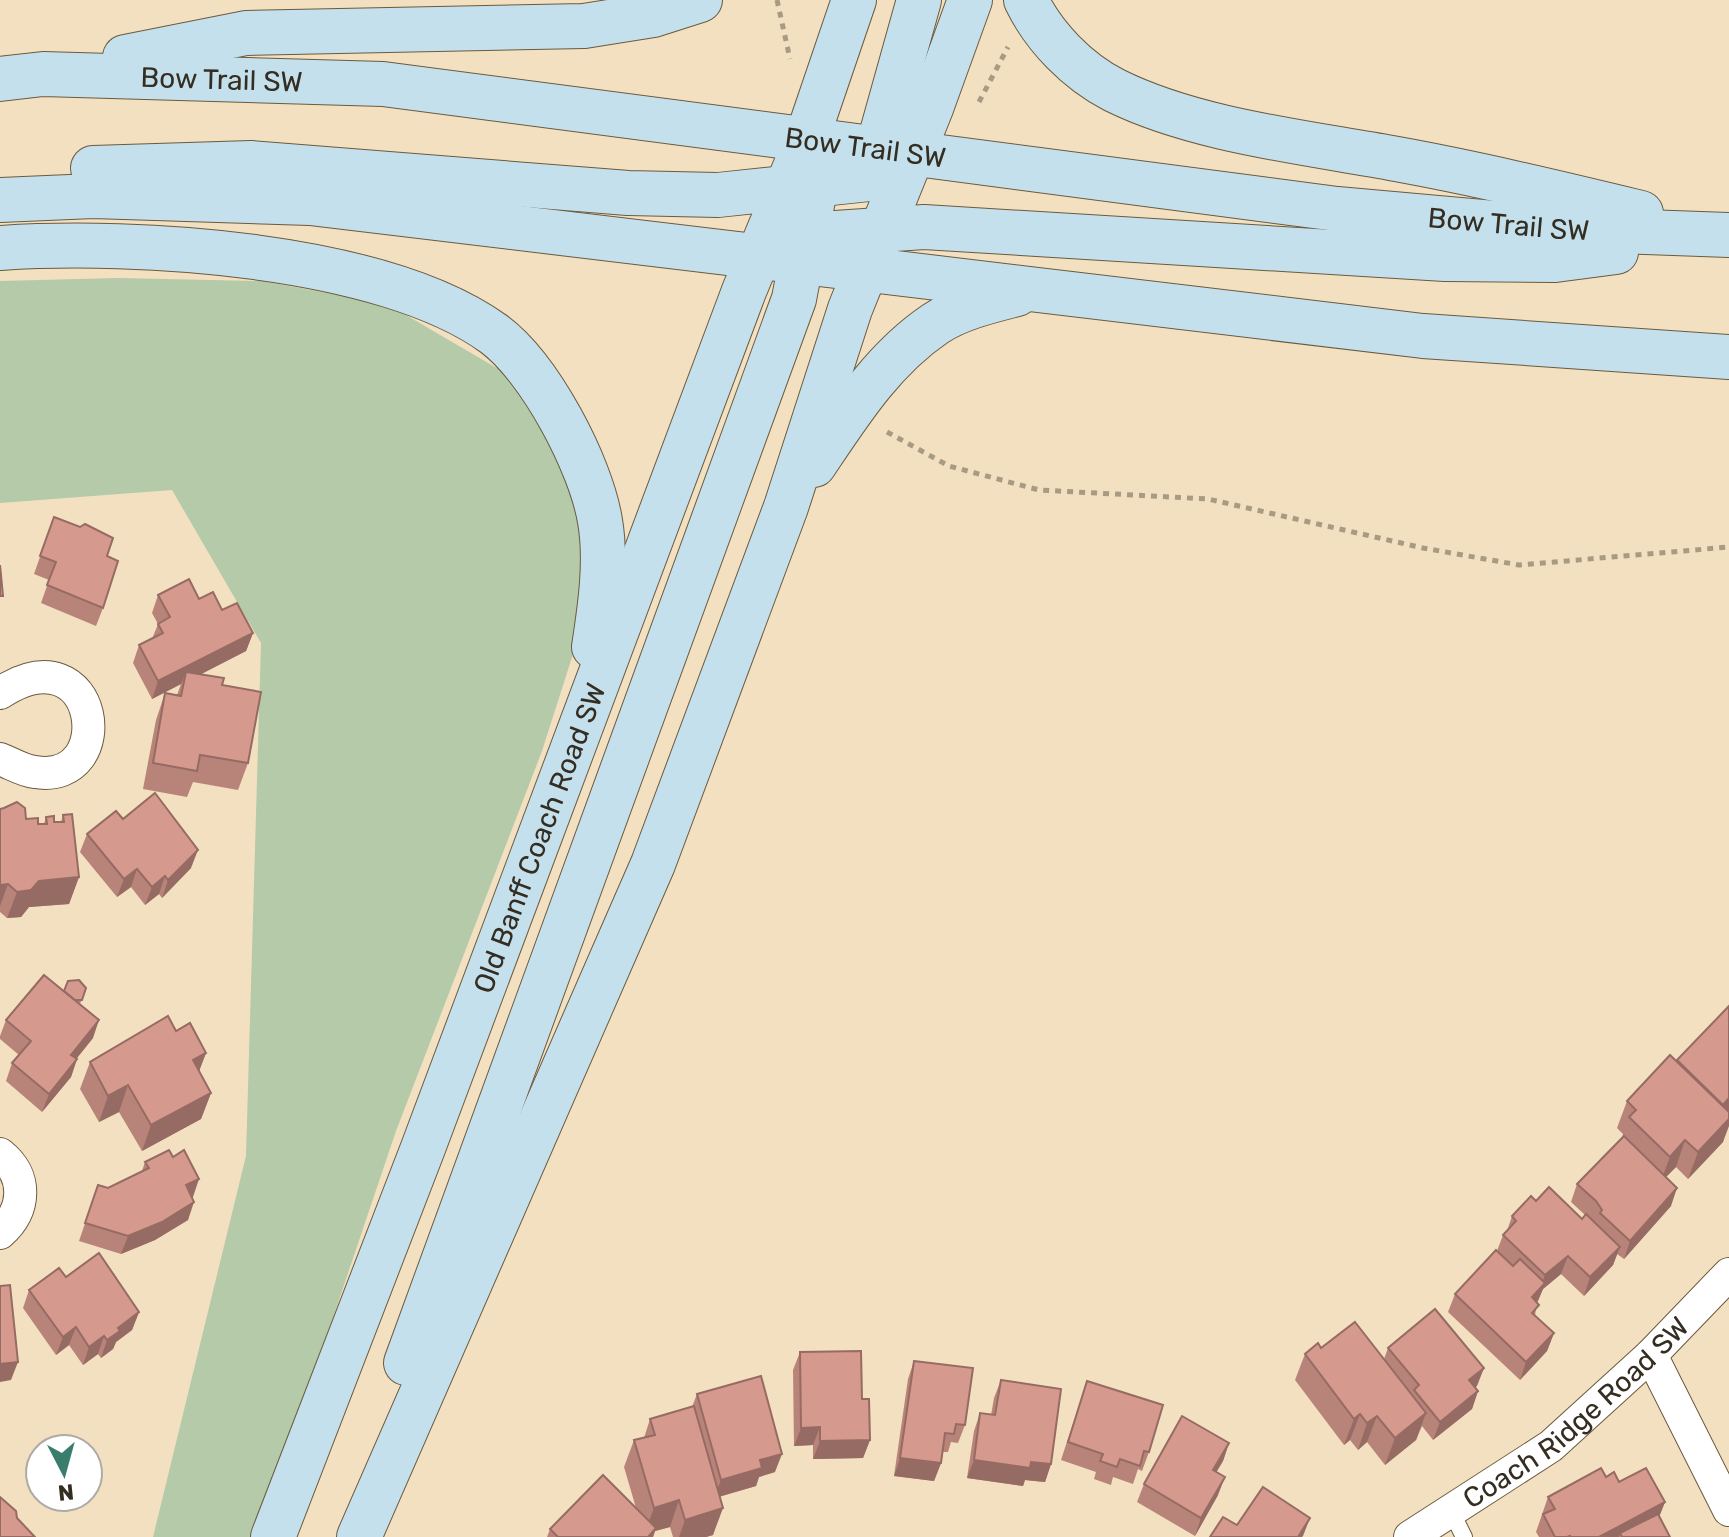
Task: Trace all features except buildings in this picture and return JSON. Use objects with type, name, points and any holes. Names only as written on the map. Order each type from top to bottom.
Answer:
[{"type":"main road","points":[[43,74],[246,33],[584,26],[653,15],[700,0]]},
{"type":"main road","name":"Old Banff Coach Road SW","points":[[273,1537],[760,258],[802,185],[806,141],[854,0]]},
{"type":"main road","points":[[356,1537],[653,864],[786,507],[868,243],[919,0]]},
{"type":"main road","points":[[0,183],[76,169],[251,163],[628,193],[718,195],[802,185],[886,161],[970,0]]},
{"type":"main road","points":[[1026,0],[1039,27],[1089,73],[1112,89],[1147,104],[1211,122],[1465,171],[1729,235]]},
{"type":"main road","name":"Bow Trail SW","points":[[0,79],[43,74],[383,84],[806,141],[886,161],[1337,209],[1562,229],[1729,235]]},
{"type":"main road","points":[[356,1537],[419,1324],[794,299],[804,249],[802,185]]},
{"type":"main road","points":[[0,200],[93,196],[310,203],[760,258],[787,240],[804,249],[868,243],[940,228],[1445,259],[1523,260],[1555,260],[1729,235]]},
{"type":"main road","points":[[868,243],[1036,288],[1423,336],[1729,357]]},
{"type":"main road","points":[[0,248],[118,247],[218,254],[350,273],[400,288],[451,309],[495,336],[533,378],[559,417],[584,465],[601,522],[601,602],[584,722]]},
{"type":"main road","points":[[786,507],[871,380],[934,324],[979,305],[1036,288]]},
{"type":"street","points":[[0,693],[14,684],[39,677],[54,678],[79,694],[91,722],[85,747],[66,766],[35,773],[0,759]]},
{"type":"street","points":[[0,1154],[16,1171],[21,1198],[17,1212],[0,1233]]},
{"type":"street","name":"Coach Ridge Road SW","points":[[1410,1537],[1458,1525],[1651,1355],[1729,1274]]},
{"type":"street","points":[[1651,1355],[1729,1510]]},
{"type":"path","points":[[777,0],[794,72]]},
{"type":"path","points":[[977,105],[1010,44]]},
{"type":"path","points":[[893,420],[886,432],[949,466],[1039,490],[1208,499],[1423,548],[1519,565],[1729,547]]},
{"type":"green space","points":[[118,278],[262,281],[387,304],[514,378],[579,481],[588,568],[574,651],[542,751],[396,1131],[259,1537],[153,1537],[246,1156],[261,643],[172,490],[0,503],[0,281]]}]
